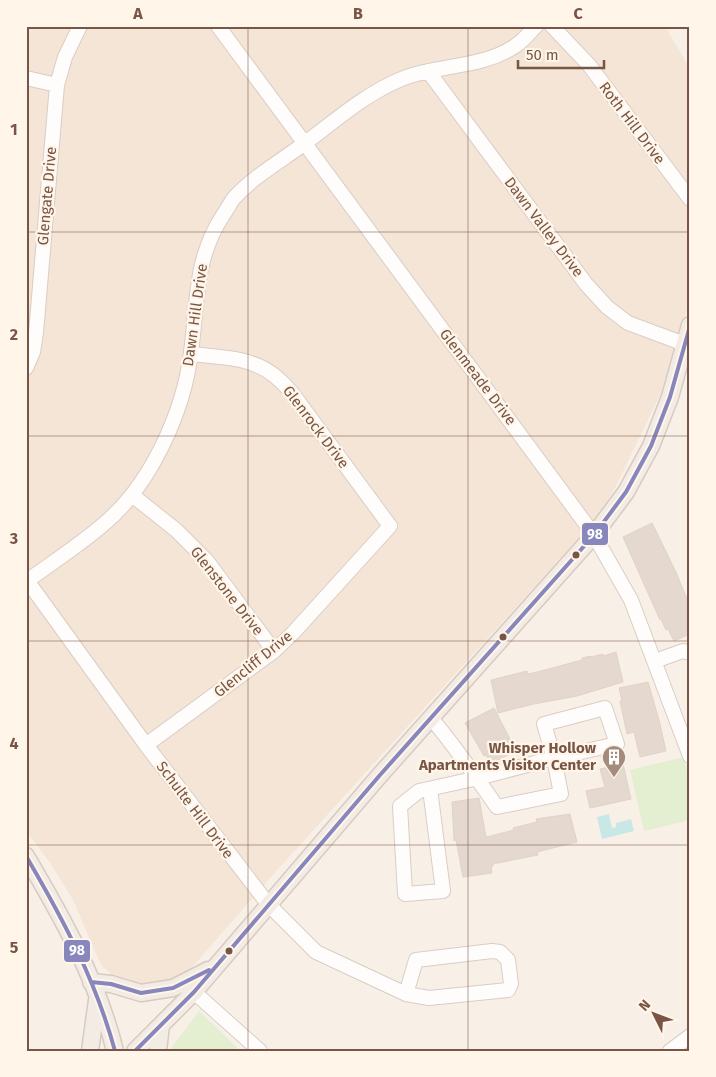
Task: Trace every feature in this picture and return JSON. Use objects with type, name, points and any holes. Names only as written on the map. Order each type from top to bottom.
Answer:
[{"type":"main road","points":[[135,1051],[194,992],[268,904],[594,535],[626,492],[651,446],[687,345],[690,325]]},
{"type":"main road","points":[[26,856],[59,912],[91,982],[115,1051]]},
{"type":"main road","points":[[91,982],[111,984],[141,992],[173,988],[215,967]]},
{"type":"main road","points":[[90,1051],[98,998]]},
{"type":"main road","points":[[158,1051],[161,1025]]},
{"type":"street","name":"Glengate Drive","points":[[26,368],[33,352],[36,333],[57,85],[65,57],[80,26]]},
{"type":"street","name":"Glenmeade Drive","points":[[218,26],[594,535],[631,600],[690,755]]},
{"type":"street","name":"Dawn Hill Drive","points":[[27,580],[107,522],[132,495],[162,448],[179,404],[191,354],[197,283],[205,252],[214,230],[234,199],[257,177],[370,95],[400,80],[428,71],[491,58],[516,46],[536,26]]},
{"type":"street","name":"Roth Hill Drive","points":[[552,26],[589,65],[690,199]]},
{"type":"street","name":"Dawn Valley Drive","points":[[428,71],[586,284],[607,307],[628,324],[687,345]]},
{"type":"street","points":[[26,78],[57,85]]},
{"type":"street","name":"Glenrock Drive","points":[[191,354],[235,358],[258,366],[274,375],[292,393],[390,526]]},
{"type":"street","name":"Glenstone Drive","points":[[132,495],[176,530],[207,561],[274,651]]},
{"type":"street","name":"Glencliff Drive","points":[[146,746],[274,651],[293,633],[390,526]]},
{"type":"street","name":"Schulte Hill Drive","points":[[27,580],[146,746],[268,904],[316,952],[406,994],[429,998],[508,990],[511,984],[508,960],[500,952],[492,951],[416,960],[411,983],[406,994]]},
{"type":"street","points":[[655,661],[683,651],[690,653]]},
{"type":"street","points":[[430,789],[443,891],[405,894],[400,806],[419,791],[478,778],[554,758],[617,744],[605,708],[544,724],[554,758],[561,794],[497,807],[478,778],[431,718]]},
{"type":"street","points":[[194,992],[260,1051]]},
{"type":"street","points":[[670,1051],[690,1036]]},
{"type":"shaded area","points":[[26,26],[665,26],[690,69],[690,301],[661,393],[616,486],[597,518],[279,868],[195,964],[179,980],[160,986],[127,984],[113,976],[101,965],[73,900],[51,864],[26,831]]},
{"type":"green space","points":[[684,757],[690,782],[690,820],[644,831],[630,770]]},
{"type":"green space","points":[[199,1011],[241,1051],[169,1051]]},
{"type":"water","points":[[609,814],[612,828],[616,827],[616,823],[631,819],[634,831],[602,839],[597,817]]},
{"type":"building","points":[[652,523],[690,606],[690,634],[674,641],[668,629],[666,630],[660,620],[623,537]]},
{"type":"building","points":[[616,652],[623,682],[577,696],[498,713],[491,680],[527,671],[528,674],[582,660],[582,658],[603,654],[603,656]]},
{"type":"building","points":[[648,682],[666,751],[640,757],[634,732],[627,734],[619,688]]},
{"type":"building","points":[[494,708],[510,739],[508,740],[513,752],[491,764],[486,755],[484,756],[465,723]]},
{"type":"building","name":"Whisper Hollow Apartments Visitor Center","points":[[623,764],[631,799],[590,808],[586,791],[605,787],[600,769]]},
{"type":"building","points":[[479,798],[486,837],[537,822],[536,819],[570,814],[577,842],[537,852],[538,855],[493,864],[491,866],[492,873],[463,877],[456,840],[454,841],[452,802]]},
{"type":"transit line","name":"98","points":[[135,1051],[194,992],[380,775],[594,535],[626,492],[651,446],[670,397],[690,326]]},
{"type":"transit line","name":"98","points":[[26,856],[53,903],[88,975],[115,1051]]},
{"type":"transit line","name":"98","points":[[91,982],[111,984],[141,993],[173,988],[209,970]]},
{"type":"place","name":"Whisper Hollow Apartments Visitor Center","points":[[614,778]]}]
